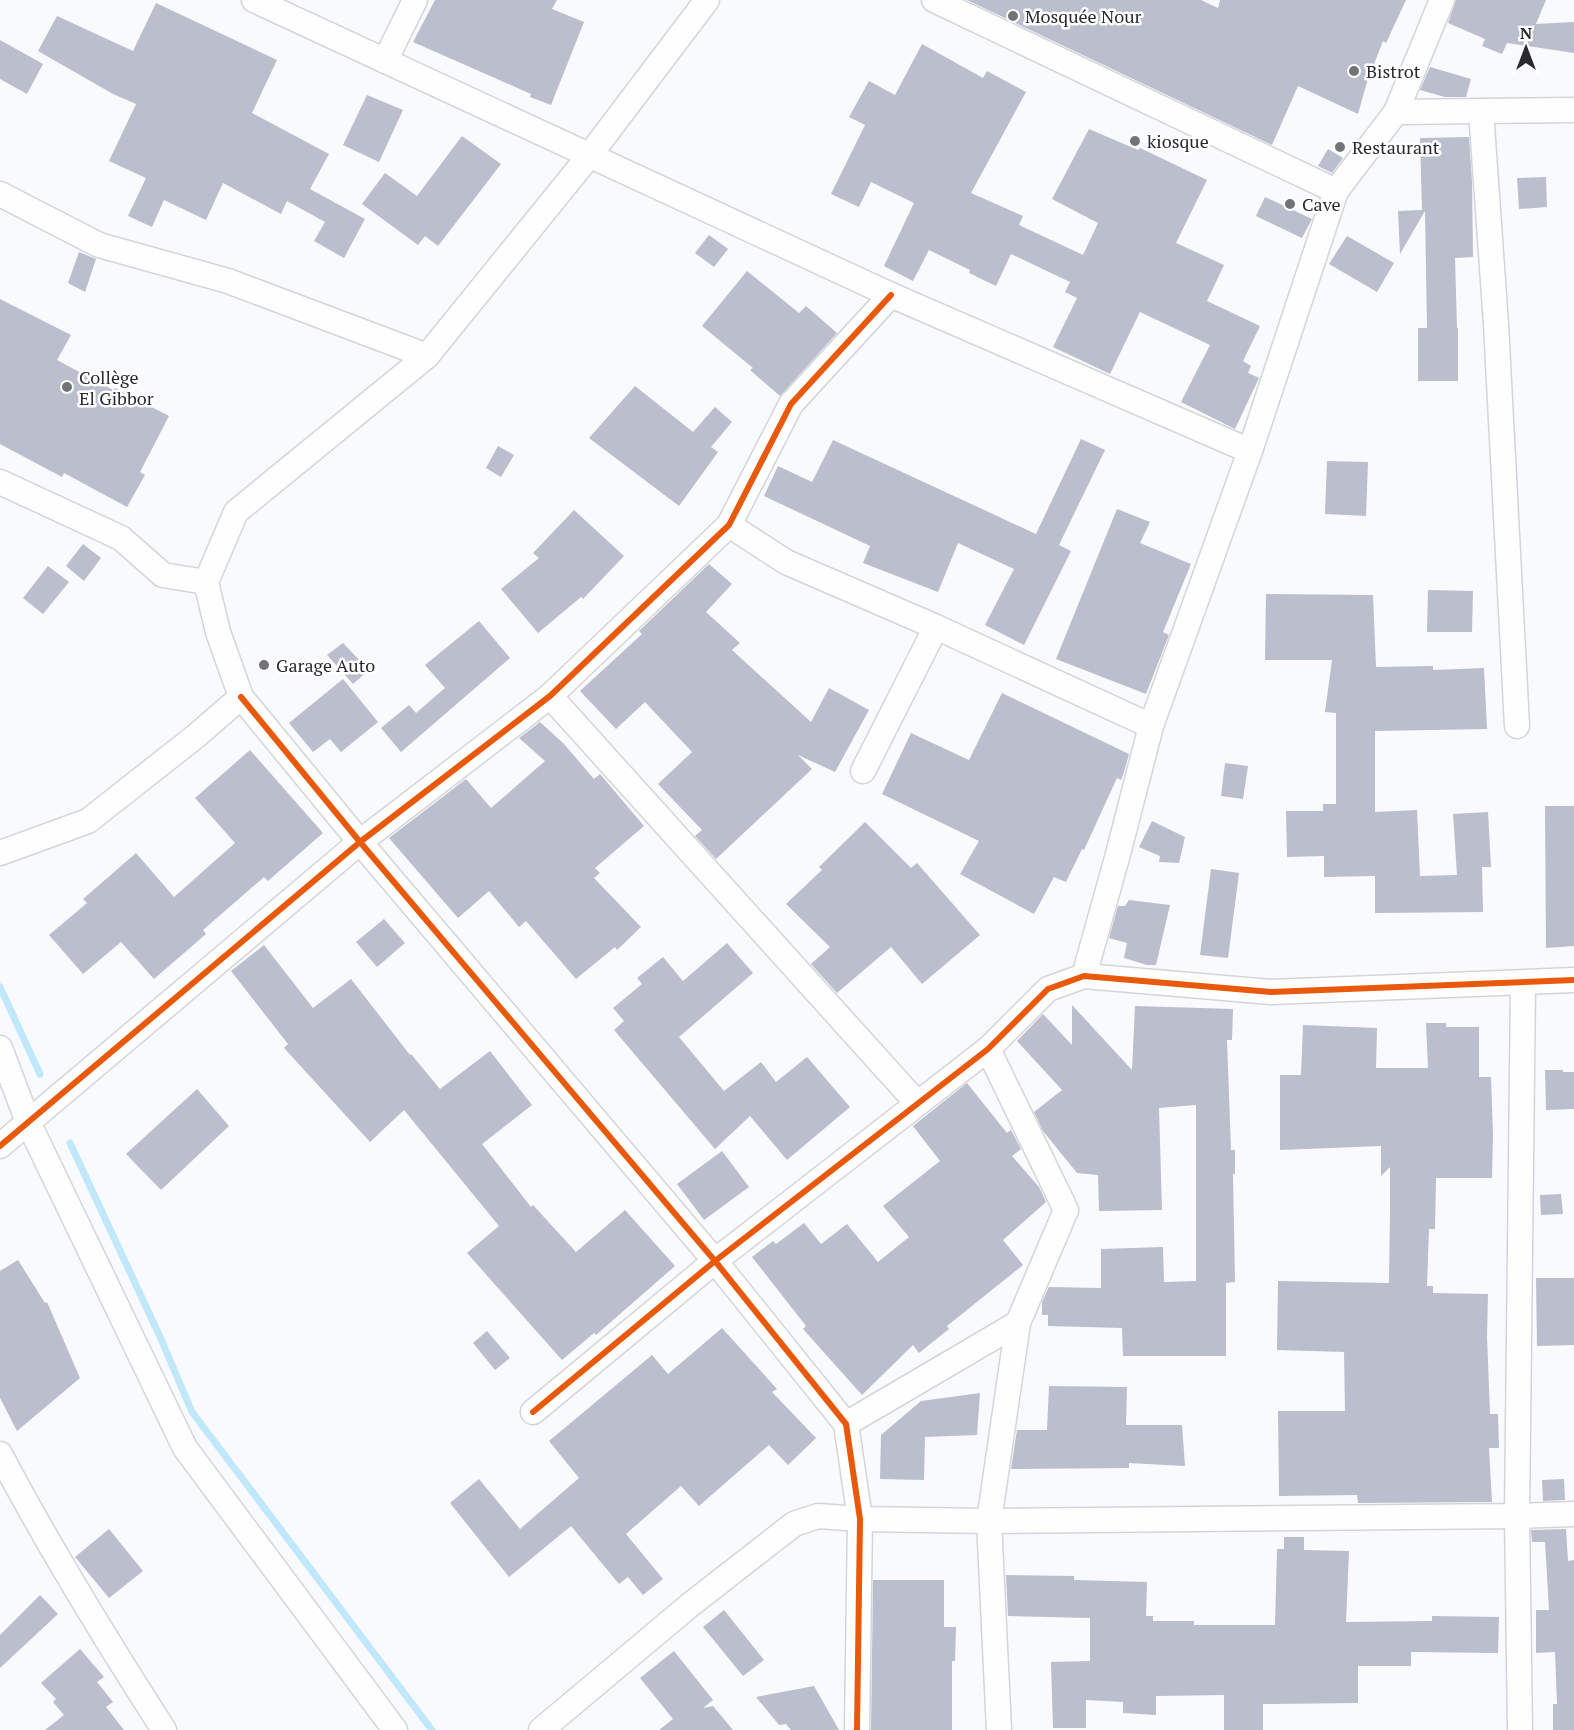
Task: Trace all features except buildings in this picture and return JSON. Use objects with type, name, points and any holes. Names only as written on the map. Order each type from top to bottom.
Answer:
[{"type":"street","points":[[254,0],[891,295],[1250,451]]},
{"type":"street","points":[[385,61],[415,0]]},
{"type":"street","points":[[707,0],[589,156],[427,356],[236,512],[206,582],[218,632],[241,697],[360,842],[715,1262],[846,1424],[860,1519],[857,1730]]},
{"type":"street","points":[[934,0],[1336,191]]},
{"type":"street","points":[[1084,976],[1151,726],[1250,451],[1336,191],[1395,112],[1442,0]]},
{"type":"street","points":[[1395,112],[1574,110]]},
{"type":"street","points":[[1481,111],[1496,324],[1516,726]]},
{"type":"street","points":[[0,194],[99,244],[228,281],[427,356]]},
{"type":"street","points":[[0,1146],[360,842],[550,696],[729,525],[791,404],[891,295]]},
{"type":"street","points":[[0,482],[121,538],[163,575],[206,582]]},
{"type":"street","points":[[729,525],[786,562],[936,627],[1151,726]]},
{"type":"street","points":[[863,771],[936,627]]},
{"type":"street","points":[[550,696],[917,1103]]},
{"type":"street","points":[[0,853],[88,821],[196,736],[241,697]]},
{"type":"street","points":[[533,1412],[715,1262],[988,1049],[1048,989],[1084,976],[1271,992],[1574,980]]},
{"type":"street","points":[[1520,1730],[1517,1516],[1523,983]]},
{"type":"street","points":[[0,1048],[28,1122],[185,1448],[394,1730]]},
{"type":"street","points":[[988,1049],[1066,1210],[1018,1323],[989,1521],[999,1730]]},
{"type":"street","points":[[846,1424],[1018,1323]]},
{"type":"street","points":[[0,1454],[41,1531],[102,1634],[164,1730]]},
{"type":"street","points":[[541,1730],[690,1605],[794,1524],[818,1516],[989,1521],[1574,1514]]},
{"type":"waterway","points":[[0,987],[40,1074]]},
{"type":"waterway","points":[[70,1143],[161,1339],[192,1412],[432,1730]]},
{"type":"cycle path","points":[[0,1146],[360,842],[550,696],[729,525],[791,404],[891,295]]},
{"type":"cycle path","points":[[241,697],[360,842],[715,1261],[846,1424],[860,1519],[857,1730]]},
{"type":"cycle path","points":[[533,1412],[715,1261],[988,1049],[1048,989],[1084,976],[1271,992],[1574,980]]},
{"type":"place","name":"Mosquée Nour","points":[[1013,16]]},
{"type":"place","name":"Bistrot","points":[[1354,71]]},
{"type":"place","name":"kiosque","points":[[1135,141]]},
{"type":"place","name":"Restaurant","points":[[1340,147]]},
{"type":"place","name":"Cave","points":[[1290,204]]},
{"type":"place","name":"Collège El Gibbor","points":[[67,387]]},
{"type":"place","name":"Garage Auto","points":[[264,665]]}]
